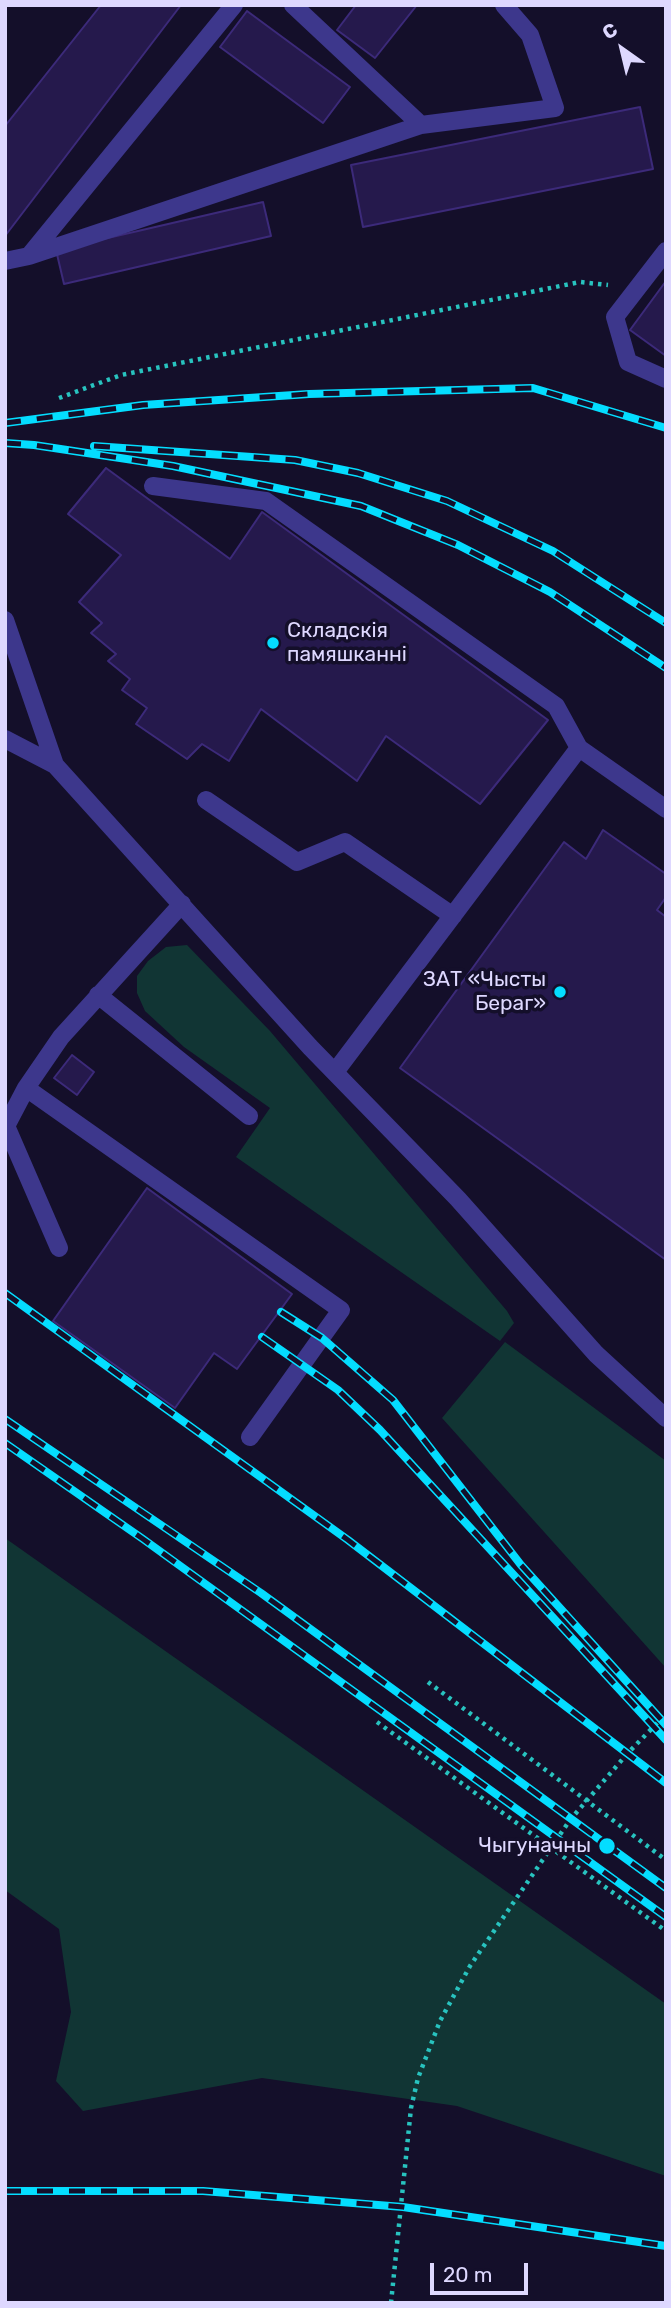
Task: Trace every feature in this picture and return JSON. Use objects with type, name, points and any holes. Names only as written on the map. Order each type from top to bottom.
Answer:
[{"type":"lane","points":[[29,256],[234,5]]},
{"type":"lane","points":[[5,261],[29,256],[421,125],[555,107],[530,35],[503,5]]},
{"type":"lane","points":[[296,6],[421,125]]},
{"type":"lane","points":[[666,251],[615,317],[628,362],[666,379]]},
{"type":"lane","points":[[153,486],[266,501],[556,706],[579,748],[666,809]]},
{"type":"lane","points":[[5,620],[55,765]]},
{"type":"lane","points":[[5,739],[55,765],[335,1072],[457,1199],[596,1354],[666,1418]]},
{"type":"lane","points":[[335,1072],[579,748]]},
{"type":"lane","points":[[206,800],[297,862],[345,842],[453,916]]},
{"type":"lane","points":[[59,1248],[6,1128],[26,1088],[61,1037],[182,904]]},
{"type":"lane","points":[[98,995],[249,1116]]},
{"type":"lane","points":[[26,1088],[341,1310],[250,1437]]},
{"type":"path","points":[[59,398],[121,375],[580,282],[638,288]]},
{"type":"path","points":[[428,1682],[666,1860]]},
{"type":"path","points":[[391,2303],[403,2207],[407,2133],[418,2078],[453,1995],[551,1847],[585,1802],[666,1714]]},
{"type":"path","points":[[377,1722],[666,1931]]},
{"type":"green space","points":[[187,945],[270,1031],[507,1311],[514,1323],[500,1341],[236,1157],[270,1108],[184,1047],[145,1011],[137,993],[137,976],[148,961],[166,947]]},
{"type":"green space","points":[[505,1342],[666,1461],[666,1668],[442,1418]]},
{"type":"green space","points":[[5,1538],[666,2004],[666,2176],[457,2106],[262,2078],[83,2111],[56,2081],[71,2012],[59,1929],[5,1890]]},
{"type":"building","points":[[101,5],[181,5],[5,236],[5,126]]},
{"type":"building","points":[[356,5],[417,5],[375,58],[337,30]]},
{"type":"building","points":[[247,11],[350,87],[323,123],[220,47]]},
{"type":"building","points":[[640,107],[653,169],[363,227],[351,165]]},
{"type":"building","points":[[263,202],[271,236],[64,284],[56,250]]},
{"type":"building","points":[[666,281],[666,356],[630,330]]},
{"type":"building","name":"Складскія памяшканні","points":[[106,468],[230,559],[262,512],[548,720],[480,804],[386,736],[357,781],[261,709],[229,761],[202,744],[187,759],[136,724],[147,708],[122,690],[130,679],[108,661],[116,654],[91,633],[102,623],[79,602],[121,555],[68,514]]},
{"type":"building","name":"ЗАТ «Чысты Бераг»","points":[[603,830],[666,874],[666,897],[657,910],[666,917],[666,1260],[400,1068],[564,842],[586,859]]},
{"type":"building","points":[[72,1055],[94,1072],[77,1095],[54,1078]]},
{"type":"building","points":[[147,1188],[292,1294],[237,1369],[214,1353],[175,1408],[53,1321]]},
{"type":"railway","points":[[5,423],[143,405],[309,394],[533,388],[666,428]]},
{"type":"railway","points":[[5,443],[173,466],[361,506],[458,545],[550,592],[666,668]]},
{"type":"railway","points":[[94,446],[295,460],[358,473],[447,501],[553,551],[666,623]]},
{"type":"railway","points":[[5,1293],[348,1540],[666,1783]]},
{"type":"railway","points":[[281,1312],[322,1338],[393,1400],[521,1565],[666,1725]]},
{"type":"railway","points":[[262,1337],[338,1390],[380,1430],[666,1740]]},
{"type":"railway","points":[[5,1419],[261,1593],[666,1888]]},
{"type":"railway","points":[[5,1443],[143,1539],[666,1917]]},
{"type":"railway","points":[[5,2191],[203,2191],[403,2207],[666,2246]]},
{"type":"place","name":"Складскія памяшканні","points":[[273,643]]},
{"type":"place","name":"ЗАТ «Чысты Бераг»","points":[[560,992]]},
{"type":"place","name":"Чыгуначны","points":[[607,1846]]}]
